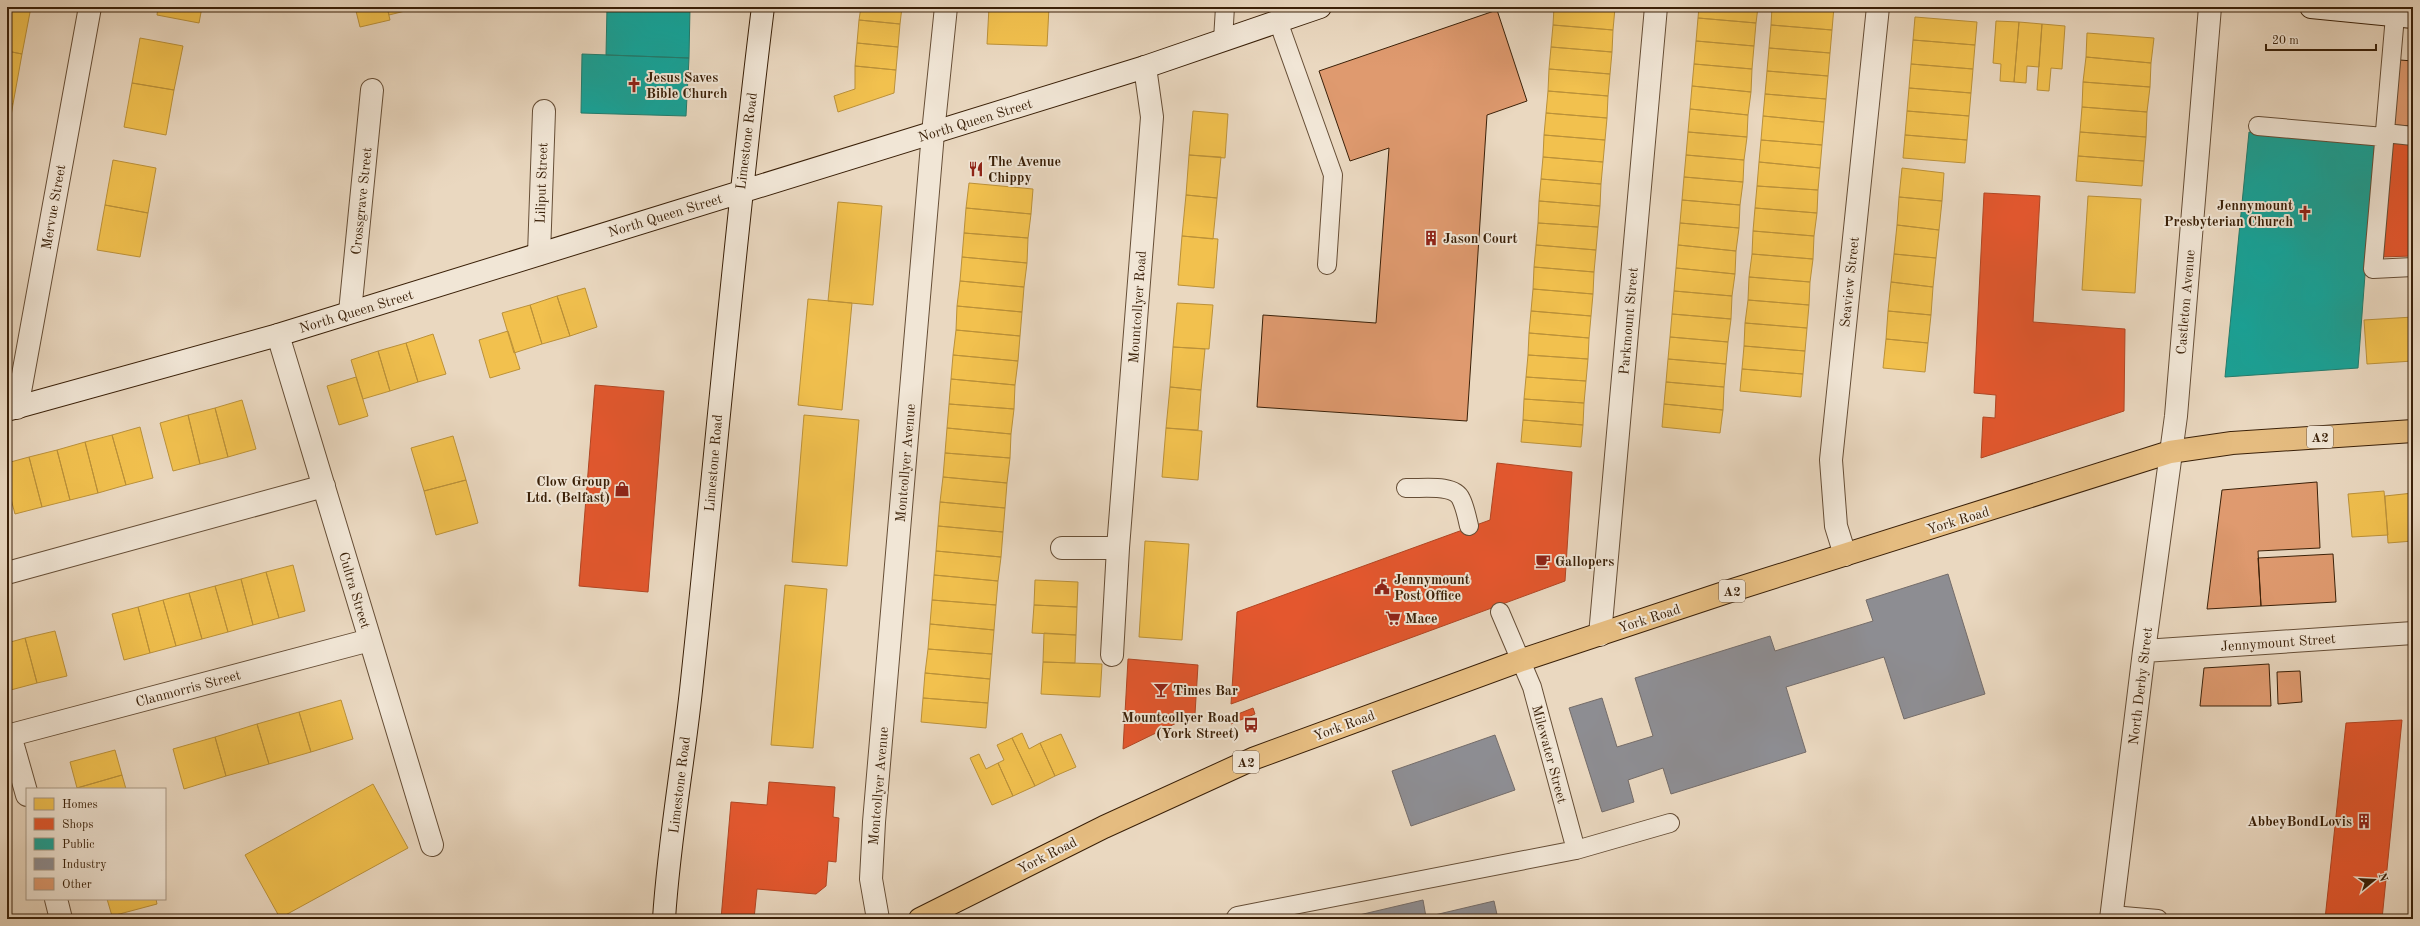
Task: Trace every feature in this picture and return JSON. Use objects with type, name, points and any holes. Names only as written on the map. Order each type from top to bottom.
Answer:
[{"type":"main road","name":"York Road","points":[[920,919],[1104,827],[1255,758],[1522,660],[1845,555],[2170,452],[2232,443],[2413,431]]},
{"type":"street","name":"Mervue Street","points":[[12,409],[90,7]]},
{"type":"street","name":"Limestone Road","points":[[664,919],[667,882],[692,682],[740,192],[762,7]]},
{"type":"street","name":"Montcollyer Avenue","points":[[878,919],[871,879],[874,822],[933,133],[946,7]]},
{"type":"street","name":"North Queen Street","points":[[12,409],[278,335],[933,133],[1145,66],[1320,7]]},
{"type":"street","name":"Parkmount Street","points":[[1600,635],[1656,7]]},
{"type":"street","name":"Seaview Street","points":[[1845,555],[1836,526],[1831,460],[1878,7]]},
{"type":"street","name":"Castleton Avenue","points":[[2170,452],[2176,416],[2210,7]]},
{"type":"street","points":[[2311,7],[2361,9],[2404,17]]},
{"type":"street","name":"Mountcollyer Road","points":[[1112,655],[1118,548],[1152,117],[1145,66]]},
{"type":"street","name":"Crossgrave Street","points":[[350,312],[372,90]]},
{"type":"street","name":"Liliput Street","points":[[538,254],[544,111]]},
{"type":"street","name":"Cultra Street","points":[[278,335],[432,845]]},
{"type":"street","name":"North Derby Street","points":[[2111,917],[2170,452]]},
{"type":"street","points":[[7,573],[324,486]]},
{"type":"street","points":[[1062,548],[1118,548]]},
{"type":"street","name":"Jennymount Street","points":[[2144,651],[2413,633]]},
{"type":"street","name":"Clanmorris Street","points":[[9,735],[370,640]]},
{"type":"street","points":[[9,735],[26,792]]},
{"type":"street","points":[[56,900],[61,919]]},
{"type":"lane","points":[[1223,40],[1225,7]]},
{"type":"lane","points":[[2404,17],[2385,135],[2373,269],[2413,267]]},
{"type":"lane","points":[[1278,21],[1333,174],[1327,265]]},
{"type":"lane","points":[[2258,126],[2413,136]]},
{"type":"lane","points":[[1406,488],[1449,489],[1455,492],[1461,498],[1469,526]]},
{"type":"lane","name":"Milewater Street","points":[[1500,612],[1522,660],[1532,687],[1576,850]]},
{"type":"lane","points":[[1235,919],[1237,916],[1576,850],[1670,823]]},
{"type":"lane","points":[[2111,917],[2158,919]]},
{"type":"building: Homes","points":[[7,7],[31,7],[22,54],[7,51]]},
{"type":"building: Homes","points":[[158,7],[202,7],[199,23],[157,15]]},
{"type":"building: Homes","points":[[355,7],[387,7],[390,20],[360,27]]},
{"type":"building: Homes","points":[[387,7],[417,7],[417,8],[389,15]]},
{"type":"building: Homes","points":[[861,7],[902,7],[900,24],[859,20]]},
{"type":"building: Homes","points":[[989,7],[1049,7],[1047,46],[987,44]]},
{"type":"building: Homes","points":[[1554,7],[1615,8],[1613,30],[1553,25]]},
{"type":"building: Homes","points":[[1699,7],[1758,7],[1756,23],[1698,18]]},
{"type":"building: Homes","points":[[1772,7],[1834,7],[1832,30],[1771,25]]},
{"type":"building: Homes","points":[[1915,17],[1977,22],[1975,45],[1913,40]]},
{"type":"building: Homes","points":[[1698,18],[1756,23],[1754,46],[1696,41]]},
{"type":"building: Homes","points":[[859,20],[900,24],[898,47],[857,43]]},
{"type":"building: Homes","points":[[1996,21],[2019,22],[2014,82],[2000,81],[2001,64],[1993,63]]},
{"type":"building: Homes","points":[[2019,22],[2042,24],[2039,67],[2027,66],[2026,83],[2014,82]]},
{"type":"building: Homes","points":[[2042,24],[2065,26],[2062,69],[2051,68],[2049,91],[2037,90]]},
{"type":"building: Homes","points":[[1553,25],[1613,30],[1612,52],[1551,47]]},
{"type":"building: Homes","points":[[1771,25],[1832,30],[1830,53],[1769,48]]},
{"type":"building: Homes","points":[[2087,33],[2154,38],[2151,63],[2086,57]]},
{"type":"building: Homes","points":[[140,38],[183,46],[174,90],[132,83]]},
{"type":"building: Homes","points":[[1913,40],[1975,45],[1973,69],[1911,64]]},
{"type":"building: Homes","points":[[1696,41],[1754,46],[1752,69],[1694,64]]},
{"type":"building: Homes","points":[[857,43],[898,47],[896,70],[855,66]]},
{"type":"building: Homes","points":[[1551,47],[1612,52],[1610,74],[1549,69]]},
{"type":"building: Homes","points":[[1769,48],[1830,53],[1828,76],[1767,71]]},
{"type":"building: Homes","points":[[7,51],[22,54],[13,104],[7,103]]},
{"type":"building: Homes","points":[[2086,57],[2151,63],[2150,87],[2083,82]]},
{"type":"building: Homes","points":[[1694,64],[1752,69],[1751,92],[1692,86]]},
{"type":"building: Homes","points":[[1911,64],[1973,69],[1971,93],[1909,88]]},
{"type":"building: Homes","points":[[855,66],[896,70],[894,93],[838,112],[834,96],[855,89]]},
{"type":"building: Homes","points":[[1549,69],[1610,74],[1608,96],[1548,91]]},
{"type":"building: Homes","points":[[1767,71],[1828,76],[1826,99],[1765,94]]},
{"type":"building: Homes","points":[[2083,82],[2150,87],[2147,112],[2082,107]]},
{"type":"building: Homes","points":[[132,83],[174,90],[166,135],[124,127]]},
{"type":"building: Homes","points":[[1692,86],[1751,92],[1748,115],[1690,109]]},
{"type":"building: Homes","points":[[1909,88],[1971,93],[1969,116],[1907,111]]},
{"type":"building: Homes","points":[[1548,91],[1608,96],[1607,118],[1546,113]]},
{"type":"building: Homes","points":[[1765,94],[1826,99],[1824,122],[1763,116]]},
{"type":"building: Homes","points":[[7,103],[13,104],[7,140]]},
{"type":"building: Homes","points":[[2082,107],[2147,112],[2146,137],[2080,132]]},
{"type":"building: Homes","points":[[1690,109],[1748,115],[1747,137],[1688,132]]},
{"type":"building: Homes","points":[[1193,111],[1228,114],[1225,158],[1189,155]]},
{"type":"building: Homes","points":[[1907,111],[1969,116],[1967,140],[1905,135]]},
{"type":"building: Homes","points":[[1546,113],[1607,118],[1605,140],[1544,135]]},
{"type":"building: Homes","points":[[1763,116],[1824,122],[1822,145],[1761,140]]},
{"type":"building: Homes","points":[[1688,132],[1747,137],[1744,160],[1686,155]]},
{"type":"building: Homes","points":[[2080,132],[2146,137],[2144,161],[2078,156]]},
{"type":"building: Homes","points":[[1544,135],[1605,140],[1603,162],[1543,157]]},
{"type":"building: Homes","points":[[1905,135],[1967,140],[1965,163],[1903,158]]},
{"type":"building: Homes","points":[[1761,140],[1822,145],[1820,168],[1759,162]]},
{"type":"building: Homes","points":[[1189,155],[1221,157],[1217,198],[1186,195]]},
{"type":"building: Homes","points":[[1686,155],[1744,160],[1743,182],[1684,177]]},
{"type":"building: Homes","points":[[2078,156],[2144,161],[2142,186],[2076,181]]},
{"type":"building: Homes","points":[[1543,157],[1603,162],[1601,184],[1541,179]]},
{"type":"building: Homes","points":[[113,160],[156,168],[148,213],[105,205]]},
{"type":"building: Homes","points":[[1759,162],[1820,168],[1818,190],[1757,186]]},
{"type":"building: Homes","points":[[1902,168],[1944,173],[1942,201],[1899,197]]},
{"type":"building: Homes","points":[[1684,177],[1743,182],[1740,205],[1682,200]]},
{"type":"building: Homes","points":[[1541,179],[1601,184],[1600,206],[1539,201]]},
{"type":"building: Homes","points":[[969,183],[1033,189],[1031,214],[966,208]]},
{"type":"building: Homes","points":[[1757,186],[1818,190],[1817,213],[1755,208]]},
{"type":"building: Homes","points":[[1186,195],[1217,198],[1213,239],[1182,236]]},
{"type":"building: Homes","points":[[2088,196],[2141,199],[2135,293],[2082,290]]},
{"type":"building: Homes","points":[[1899,197],[1942,201],[1939,230],[1897,225]]},
{"type":"building: Homes","points":[[1682,200],[1740,205],[1739,228],[1680,223]]},
{"type":"building: Homes","points":[[1539,201],[1600,206],[1598,227],[1538,223]]},
{"type":"building: Homes","points":[[838,202],[882,206],[873,305],[828,301]]},
{"type":"building: Homes","points":[[105,205],[148,213],[140,257],[97,250]]},
{"type":"building: Homes","points":[[966,208],[1031,214],[1028,238],[964,233]]},
{"type":"building: Homes","points":[[1755,208],[1817,213],[1814,236],[1753,231]]},
{"type":"building: Homes","points":[[1538,223],[1598,227],[1596,250],[1536,245]]},
{"type":"building: Homes","points":[[1680,223],[1739,228],[1736,251],[1678,245]]},
{"type":"building: Homes","points":[[1897,225],[1939,230],[1936,258],[1894,254]]},
{"type":"building: Homes","points":[[1753,231],[1814,236],[1813,259],[1752,254]]},
{"type":"building: Homes","points":[[964,233],[1028,238],[1027,263],[962,257]]},
{"type":"building: Homes","points":[[1182,236],[1218,239],[1214,288],[1178,285]]},
{"type":"building: Homes","points":[[1536,245],[1596,250],[1594,272],[1534,267]]},
{"type":"building: Homes","points":[[1678,245],[1736,251],[1735,274],[1676,268]]},
{"type":"building: Homes","points":[[1752,254],[1813,259],[1810,282],[1749,277]]},
{"type":"building: Homes","points":[[1894,254],[1936,258],[1933,287],[1891,282]]},
{"type":"building: Homes","points":[[962,257],[1027,263],[1024,287],[960,281]]},
{"type":"building: Homes","points":[[1534,267],[1594,272],[1593,294],[1533,289]]},
{"type":"building: Homes","points":[[1676,268],[1735,274],[1732,296],[1674,291]]},
{"type":"building: Homes","points":[[1749,277],[1810,282],[1809,305],[1748,300]]},
{"type":"building: Homes","points":[[960,281],[1024,287],[1022,312],[957,306]]},
{"type":"building: Homes","points":[[1891,282],[1933,287],[1931,315],[1888,311]]},
{"type":"building: Homes","points":[[585,288],[597,327],[570,336],[557,296]]},
{"type":"building: Homes","points":[[1533,289],[1593,294],[1591,316],[1531,311]]},
{"type":"building: Homes","points":[[1674,291],[1732,296],[1731,319],[1672,314]]},
{"type":"building: Homes","points":[[557,296],[570,336],[542,344],[530,305]]},
{"type":"building: Homes","points":[[808,299],[852,303],[842,410],[798,405]]},
{"type":"building: Homes","points":[[1748,300],[1809,305],[1807,328],[1745,323]]},
{"type":"building: Homes","points":[[1177,303],[1213,305],[1209,349],[1173,347]]},
{"type":"building: Homes","points":[[530,305],[542,344],[514,353],[502,313]]},
{"type":"building: Homes","points":[[957,306],[1022,312],[1020,336],[956,330]]},
{"type":"building: Homes","points":[[1531,311],[1591,316],[1589,338],[1529,333]]},
{"type":"building: Homes","points":[[1888,311],[1931,315],[1928,343],[1886,339]]},
{"type":"building: Homes","points":[[1672,314],[1731,319],[1728,342],[1670,337]]},
{"type":"building: Homes","points":[[2413,317],[2413,361],[2367,364],[2364,320]]},
{"type":"building: Homes","points":[[1745,323],[1807,328],[1805,351],[1744,346]]},
{"type":"building: Homes","points":[[956,330],[1020,336],[1018,361],[953,355]]},
{"type":"building: Homes","points":[[508,331],[520,369],[490,378],[479,340]]},
{"type":"building: Homes","points":[[1529,333],[1589,338],[1588,359],[1528,355]]},
{"type":"building: Homes","points":[[433,334],[446,374],[418,382],[406,343]]},
{"type":"building: Homes","points":[[1670,337],[1728,342],[1726,364],[1668,359]]},
{"type":"building: Homes","points":[[1886,339],[1928,343],[1925,372],[1883,368]]},
{"type":"building: Homes","points":[[406,343],[418,382],[390,391],[378,351]]},
{"type":"building: Homes","points":[[1744,346],[1805,351],[1803,374],[1742,369]]},
{"type":"building: Homes","points":[[1173,347],[1205,349],[1201,390],[1170,387]]},
{"type":"building: Homes","points":[[378,351],[390,391],[363,399],[351,360]]},
{"type":"building: Homes","points":[[953,355],[1018,361],[1015,385],[951,379]]},
{"type":"building: Homes","points":[[1528,355],[1588,359],[1586,381],[1526,377]]},
{"type":"building: Homes","points":[[1668,359],[1726,364],[1724,387],[1666,382]]},
{"type":"building: Homes","points":[[1742,369],[1803,374],[1801,397],[1740,391]]},
{"type":"building: Homes","points":[[356,377],[368,416],[339,425],[327,386]]},
{"type":"building: Homes","points":[[1526,377],[1586,381],[1584,403],[1524,399]]},
{"type":"building: Homes","points":[[951,379],[1015,385],[1014,409],[949,404]]},
{"type":"building: Homes","points":[[1666,382],[1724,387],[1723,410],[1664,404]]},
{"type":"building: Homes","points":[[1170,387],[1201,390],[1198,430],[1166,428]]},
{"type":"building: Homes","points":[[1524,399],[1584,403],[1583,425],[1523,420]]},
{"type":"building: Homes","points":[[242,400],[256,449],[228,457],[215,408]]},
{"type":"building: Homes","points":[[949,404],[1014,409],[1011,434],[947,428]]},
{"type":"building: Homes","points":[[1664,404],[1723,410],[1720,433],[1662,427]]},
{"type":"building: Homes","points":[[215,408],[228,457],[200,464],[188,415]]},
{"type":"building: Homes","points":[[188,415],[200,464],[173,471],[160,423]]},
{"type":"building: Homes","points":[[804,415],[859,420],[847,566],[792,562]]},
{"type":"building: Homes","points":[[1523,420],[1583,425],[1581,447],[1521,442]]},
{"type":"building: Homes","points":[[140,427],[153,478],[126,485],[112,435]]},
{"type":"building: Homes","points":[[947,428],[1011,434],[1010,458],[945,453]]},
{"type":"building: Homes","points":[[1166,428],[1202,431],[1198,480],[1162,477]]},
{"type":"building: Homes","points":[[112,435],[126,485],[98,493],[85,442]]},
{"type":"building: Homes","points":[[453,436],[466,480],[424,491],[411,448]]},
{"type":"building: Homes","points":[[85,442],[98,493],[70,500],[57,450]]},
{"type":"building: Homes","points":[[57,450],[70,500],[42,507],[29,457]]},
{"type":"building: Homes","points":[[945,453],[1010,458],[1007,483],[943,477]]},
{"type":"building: Homes","points":[[29,457],[42,507],[15,514],[7,484],[7,463]]},
{"type":"building: Homes","points":[[943,477],[1007,483],[1005,508],[940,502]]},
{"type":"building: Homes","points":[[466,480],[478,523],[436,535],[424,491]]},
{"type":"building: Homes","points":[[2384,491],[2388,535],[2352,537],[2348,494]]},
{"type":"building: Homes","points":[[2413,493],[2413,541],[2388,543],[2385,496]]},
{"type":"building: Homes","points":[[940,502],[1005,508],[1003,532],[938,526]]},
{"type":"building: Homes","points":[[938,526],[1003,532],[1001,557],[936,551]]},
{"type":"building: Homes","points":[[1145,541],[1189,544],[1182,640],[1139,637]]},
{"type":"building: Homes","points":[[936,551],[1001,557],[998,581],[934,575]]},
{"type":"building: Homes","points":[[293,565],[305,611],[279,618],[266,572]]},
{"type":"building: Homes","points":[[266,572],[279,618],[253,625],[241,579]]},
{"type":"building: Homes","points":[[934,575],[998,581],[996,605],[932,600]]},
{"type":"building: Homes","points":[[241,579],[253,625],[228,632],[215,586]]},
{"type":"building: Homes","points":[[1035,580],[1078,582],[1077,607],[1034,605]]},
{"type":"building: Homes","points":[[785,585],[827,589],[813,748],[771,745]]},
{"type":"building: Homes","points":[[215,586],[228,632],[202,639],[189,593]]},
{"type":"building: Homes","points":[[189,593],[202,639],[176,646],[163,600]]},
{"type":"building: Homes","points":[[163,600],[176,646],[150,653],[138,607]]},
{"type":"building: Homes","points":[[932,600],[996,605],[994,630],[930,624]]},
{"type":"building: Homes","points":[[1034,605],[1077,607],[1076,635],[1032,633]]},
{"type":"building: Homes","points":[[138,607],[150,653],[124,660],[112,614]]},
{"type":"building: Homes","points":[[930,624],[994,630],[992,654],[928,649]]},
{"type":"building: Homes","points":[[55,631],[67,676],[37,683],[25,638]]},
{"type":"building: Homes","points":[[1044,633],[1076,635],[1075,663],[1043,662]]},
{"type":"building: Homes","points":[[25,638],[37,683],[7,691],[7,643]]},
{"type":"building: Homes","points":[[928,649],[992,654],[990,679],[925,673]]},
{"type":"building: Homes","points":[[1043,662],[1102,664],[1100,697],[1041,694]]},
{"type":"building: Homes","points":[[925,673],[990,679],[988,703],[923,698]]},
{"type":"building: Homes","points":[[923,698],[988,703],[986,728],[921,722]]},
{"type":"building: Homes","points":[[341,700],[353,739],[311,752],[299,712]]},
{"type":"building: Homes","points":[[299,712],[311,752],[269,764],[257,724]]},
{"type":"building: Homes","points":[[257,724],[269,764],[226,776],[215,737]]},
{"type":"building: Homes","points":[[1022,733],[1029,749],[1040,743],[1055,776],[1035,786],[1012,738]]},
{"type":"building: Homes","points":[[1061,734],[1076,767],[1055,776],[1040,743]]},
{"type":"building: Homes","points":[[215,737],[226,776],[184,789],[173,749]]},
{"type":"building: Homes","points":[[1012,738],[1035,786],[1013,796],[998,763],[1004,760],[997,745]]},
{"type":"building: Homes","points":[[115,750],[122,775],[77,788],[70,762]]},
{"type":"building: Homes","points":[[979,754],[986,769],[998,763],[1013,796],[992,805],[970,758]]},
{"type":"building: Homes","points":[[122,775],[126,788],[77,788]]},
{"type":"building: Homes","points":[[373,784],[408,848],[280,918],[245,855]]},
{"type":"building: Homes","points":[[107,900],[156,900],[157,904],[112,916]]},
{"type":"building: Shops","points":[[2389,136],[2413,138],[2413,256],[2379,257]]},
{"type":"building: Shops","points":[[1984,193],[2040,196],[2033,322],[2125,329],[2124,411],[1981,458],[1983,417],[1995,418],[1996,395],[1974,393]]},
{"type":"building: Shops","name":"Clow Group Ltd. (Belfast)","points":[[595,385],[664,391],[648,592],[579,586]]},
{"type":"building: Shops","points":[[1497,463],[1572,472],[1565,581],[1231,704],[1237,612],[1490,520]]},
{"type":"building: Shops","name":"Times Bar","points":[[1128,659],[1198,665],[1195,714],[1123,749]]},
{"type":"building: Shops","points":[[1253,708],[1255,714],[1231,724],[1228,718]]},
{"type":"building: Shops","name":"AbbeyBondLovis","points":[[2402,720],[2382,919],[2325,919],[2346,723]]},
{"type":"building: Shops","points":[[769,782],[835,787],[833,817],[839,818],[836,862],[828,861],[826,886],[816,894],[757,889],[754,919],[721,919],[731,802],[767,805]]},
{"type":"building: Public","points":[[607,7],[690,7],[689,58],[606,55]]},
{"type":"building: Public","name":"Jesus Saves Bible Church","points":[[582,54],[689,58],[686,116],[581,113]]},
{"type":"building: Public","name":"Jennymount Presbyterian Church","points":[[2249,132],[2375,141],[2358,368],[2225,377]]},
{"type":"building: Industry","points":[[1948,574],[1985,694],[1904,719],[1884,657],[1786,687],[1806,752],[1671,794],[1663,768],[1628,780],[1634,802],[1602,812],[1569,708],[1602,698],[1617,747],[1653,736],[1635,678],[1770,636],[1775,651],[1873,621],[1866,600]]},
{"type":"building: Industry","points":[[1495,735],[1515,790],[1411,826],[1392,771]]},
{"type":"building: Industry","points":[[1423,900],[1426,917],[1494,901],[1498,919],[1342,919]]},
{"type":"building: Other","name":"Jason Court","points":[[1497,10],[1527,101],[1487,115],[1467,421],[1257,407],[1263,315],[1376,323],[1389,148],[1350,161],[1319,71]]},
{"type":"building: Other","points":[[2400,60],[2413,61],[2413,126],[2391,125]]},
{"type":"building: Other","points":[[2317,482],[2320,548],[2258,551],[2261,606],[2207,609],[2222,490]]},
{"type":"building: Other","points":[[2333,554],[2336,602],[2261,606],[2258,558]]},
{"type":"building: Other","points":[[2269,664],[2271,706],[2200,706],[2204,668]]},
{"type":"building: Other","points":[[2300,671],[2302,702],[2278,704],[2277,672]]},
{"type":"place","name":"Jesus Saves Bible Church","points":[[634,85]]},
{"type":"place","name":"The Avenue Chippy","points":[[976,169]]},
{"type":"place","name":"Jennymount Presbyterian Church","points":[[2305,213]]},
{"type":"place","name":"Jason Court","points":[[1431,238]]},
{"type":"place","name":"Clow Group Ltd. (Belfast)","points":[[622,489]]},
{"type":"place","name":"Gallopers","points":[[1543,561]]},
{"type":"place","name":"Jennymount Post Office","points":[[1382,587]]},
{"type":"place","name":"Mace","points":[[1393,618]]},
{"type":"place","name":"Times Bar","points":[[1161,690]]},
{"type":"place","name":"Mountcollyer Road (York Street)","points":[[1251,725]]},
{"type":"place","name":"AbbeyBondLovis","points":[[2364,821]]}]
